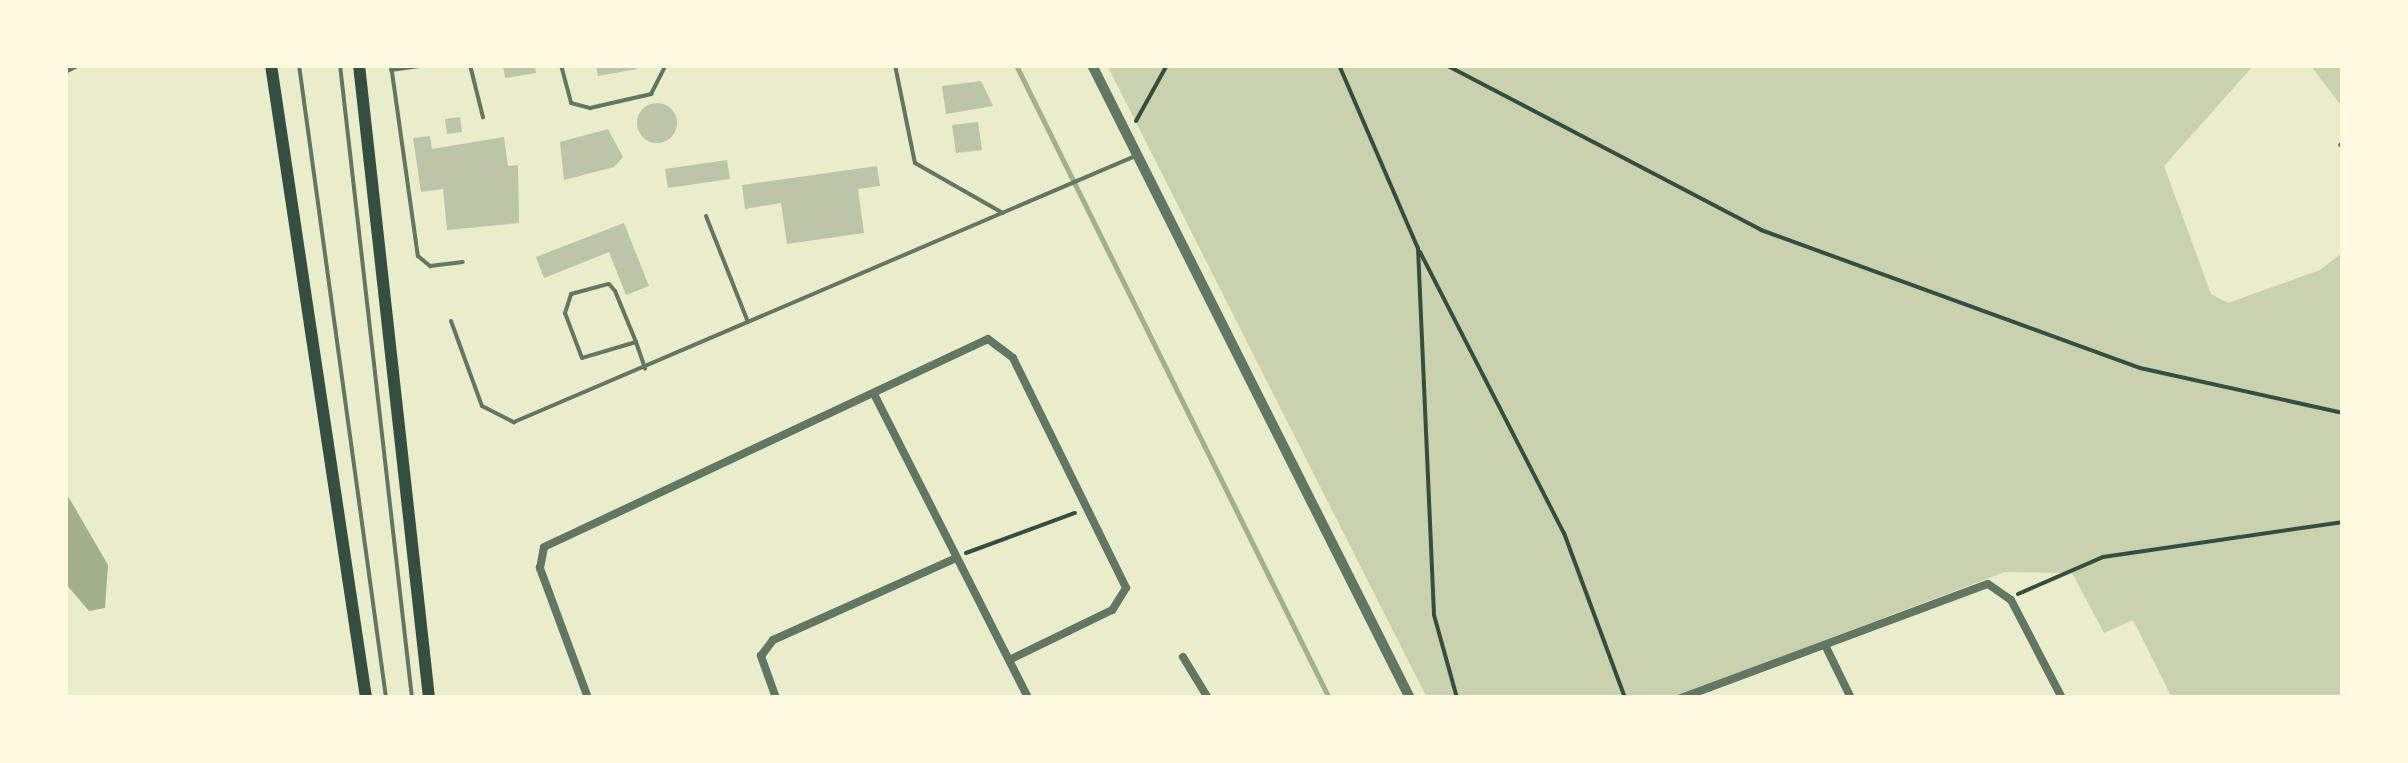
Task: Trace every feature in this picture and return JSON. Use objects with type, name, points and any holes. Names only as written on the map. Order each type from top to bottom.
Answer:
[{"type":"main road","points":[[271,65],[366,698]]},
{"type":"main road","points":[[360,65],[429,698]]},
{"type":"street","points":[[65,70],[75,65]]},
{"type":"street","points":[[1092,65],[1410,698]]},
{"type":"street","points":[[588,698],[540,568],[544,547],[997,340],[1120,571],[1122,600],[1009,660]]},
{"type":"street","points":[[874,394],[1028,698]]},
{"type":"street","points":[[776,698],[760,656],[773,640],[956,558]]},
{"type":"street","points":[[1682,698],[1997,587],[2011,600],[2062,698]]},
{"type":"street","points":[[1824,645],[1852,698]]},
{"type":"street","points":[[1183,657],[1208,698]]},
{"type":"lane","points":[[299,65],[386,698]]},
{"type":"lane","points":[[340,65],[412,698]]},
{"type":"lane","points":[[426,65],[391,67],[418,256],[430,266],[463,262]]},
{"type":"lane","points":[[470,65],[483,117]]},
{"type":"lane","points":[[561,65],[572,103],[590,108],[652,94],[666,65]]},
{"type":"lane","points":[[895,65],[914,162],[1003,213]]},
{"type":"lane","points":[[451,322],[482,406],[502,422],[645,368],[1138,155]]},
{"type":"lane","points":[[706,216],[748,322]]},
{"type":"lane","points":[[636,342],[582,358],[565,313],[571,294],[610,284],[636,342],[645,368]]},
{"type":"path","points":[[1136,122],[1167,65]]},
{"type":"path","points":[[1339,65],[1418,248],[1564,534],[1625,698]]},
{"type":"path","points":[[1446,65],[1761,230],[2123,363],[2343,413]]},
{"type":"path","points":[[1418,248],[1434,615],[1457,698]]},
{"type":"path","points":[[956,558],[1089,508]]},
{"type":"path","points":[[2011,600],[2031,583],[2103,557],[2343,522]]},
{"type":"shaded area","points":[[1107,65],[2254,65],[2164,166],[2211,294],[2228,303],[2320,270],[2343,252],[2343,698],[2172,698],[2133,620],[2104,633],[2072,573],[2005,572],[1672,698],[1427,698]]},
{"type":"shaded area","points":[[2310,65],[2343,65],[2343,108]]},
{"type":"shaded area","points":[[65,491],[108,565],[105,608],[89,611],[65,583]]},
{"type":"building","points":[[503,65],[535,65],[536,73],[505,78]]},
{"type":"building","points":[[596,65],[636,65],[637,69],[598,76]]},
{"type":"building","points":[[981,81],[993,106],[946,114],[942,86]]},
{"type":"building","points":[[657,103],[671,109],[677,123],[671,137],[657,143],[643,137],[637,123],[643,109]]},
{"type":"building","points":[[460,117],[462,132],[447,134],[445,119]]},
{"type":"building","points":[[978,122],[982,150],[956,153],[952,125]]},
{"type":"building","points":[[608,129],[623,157],[614,167],[564,180],[560,142]]},
{"type":"building","points":[[430,136],[432,149],[504,137],[508,166],[518,165],[519,223],[447,230],[443,189],[421,192],[413,138]]},
{"type":"building","points":[[727,160],[730,179],[668,188],[665,169]]},
{"type":"building","points":[[877,166],[880,186],[858,189],[864,233],[787,244],[781,203],[745,209],[742,185]]},
{"type":"building","points":[[624,223],[649,286],[626,295],[609,252],[544,278],[536,257]]},
{"type":"waterway","points":[[1016,65],[1329,698]]}]
